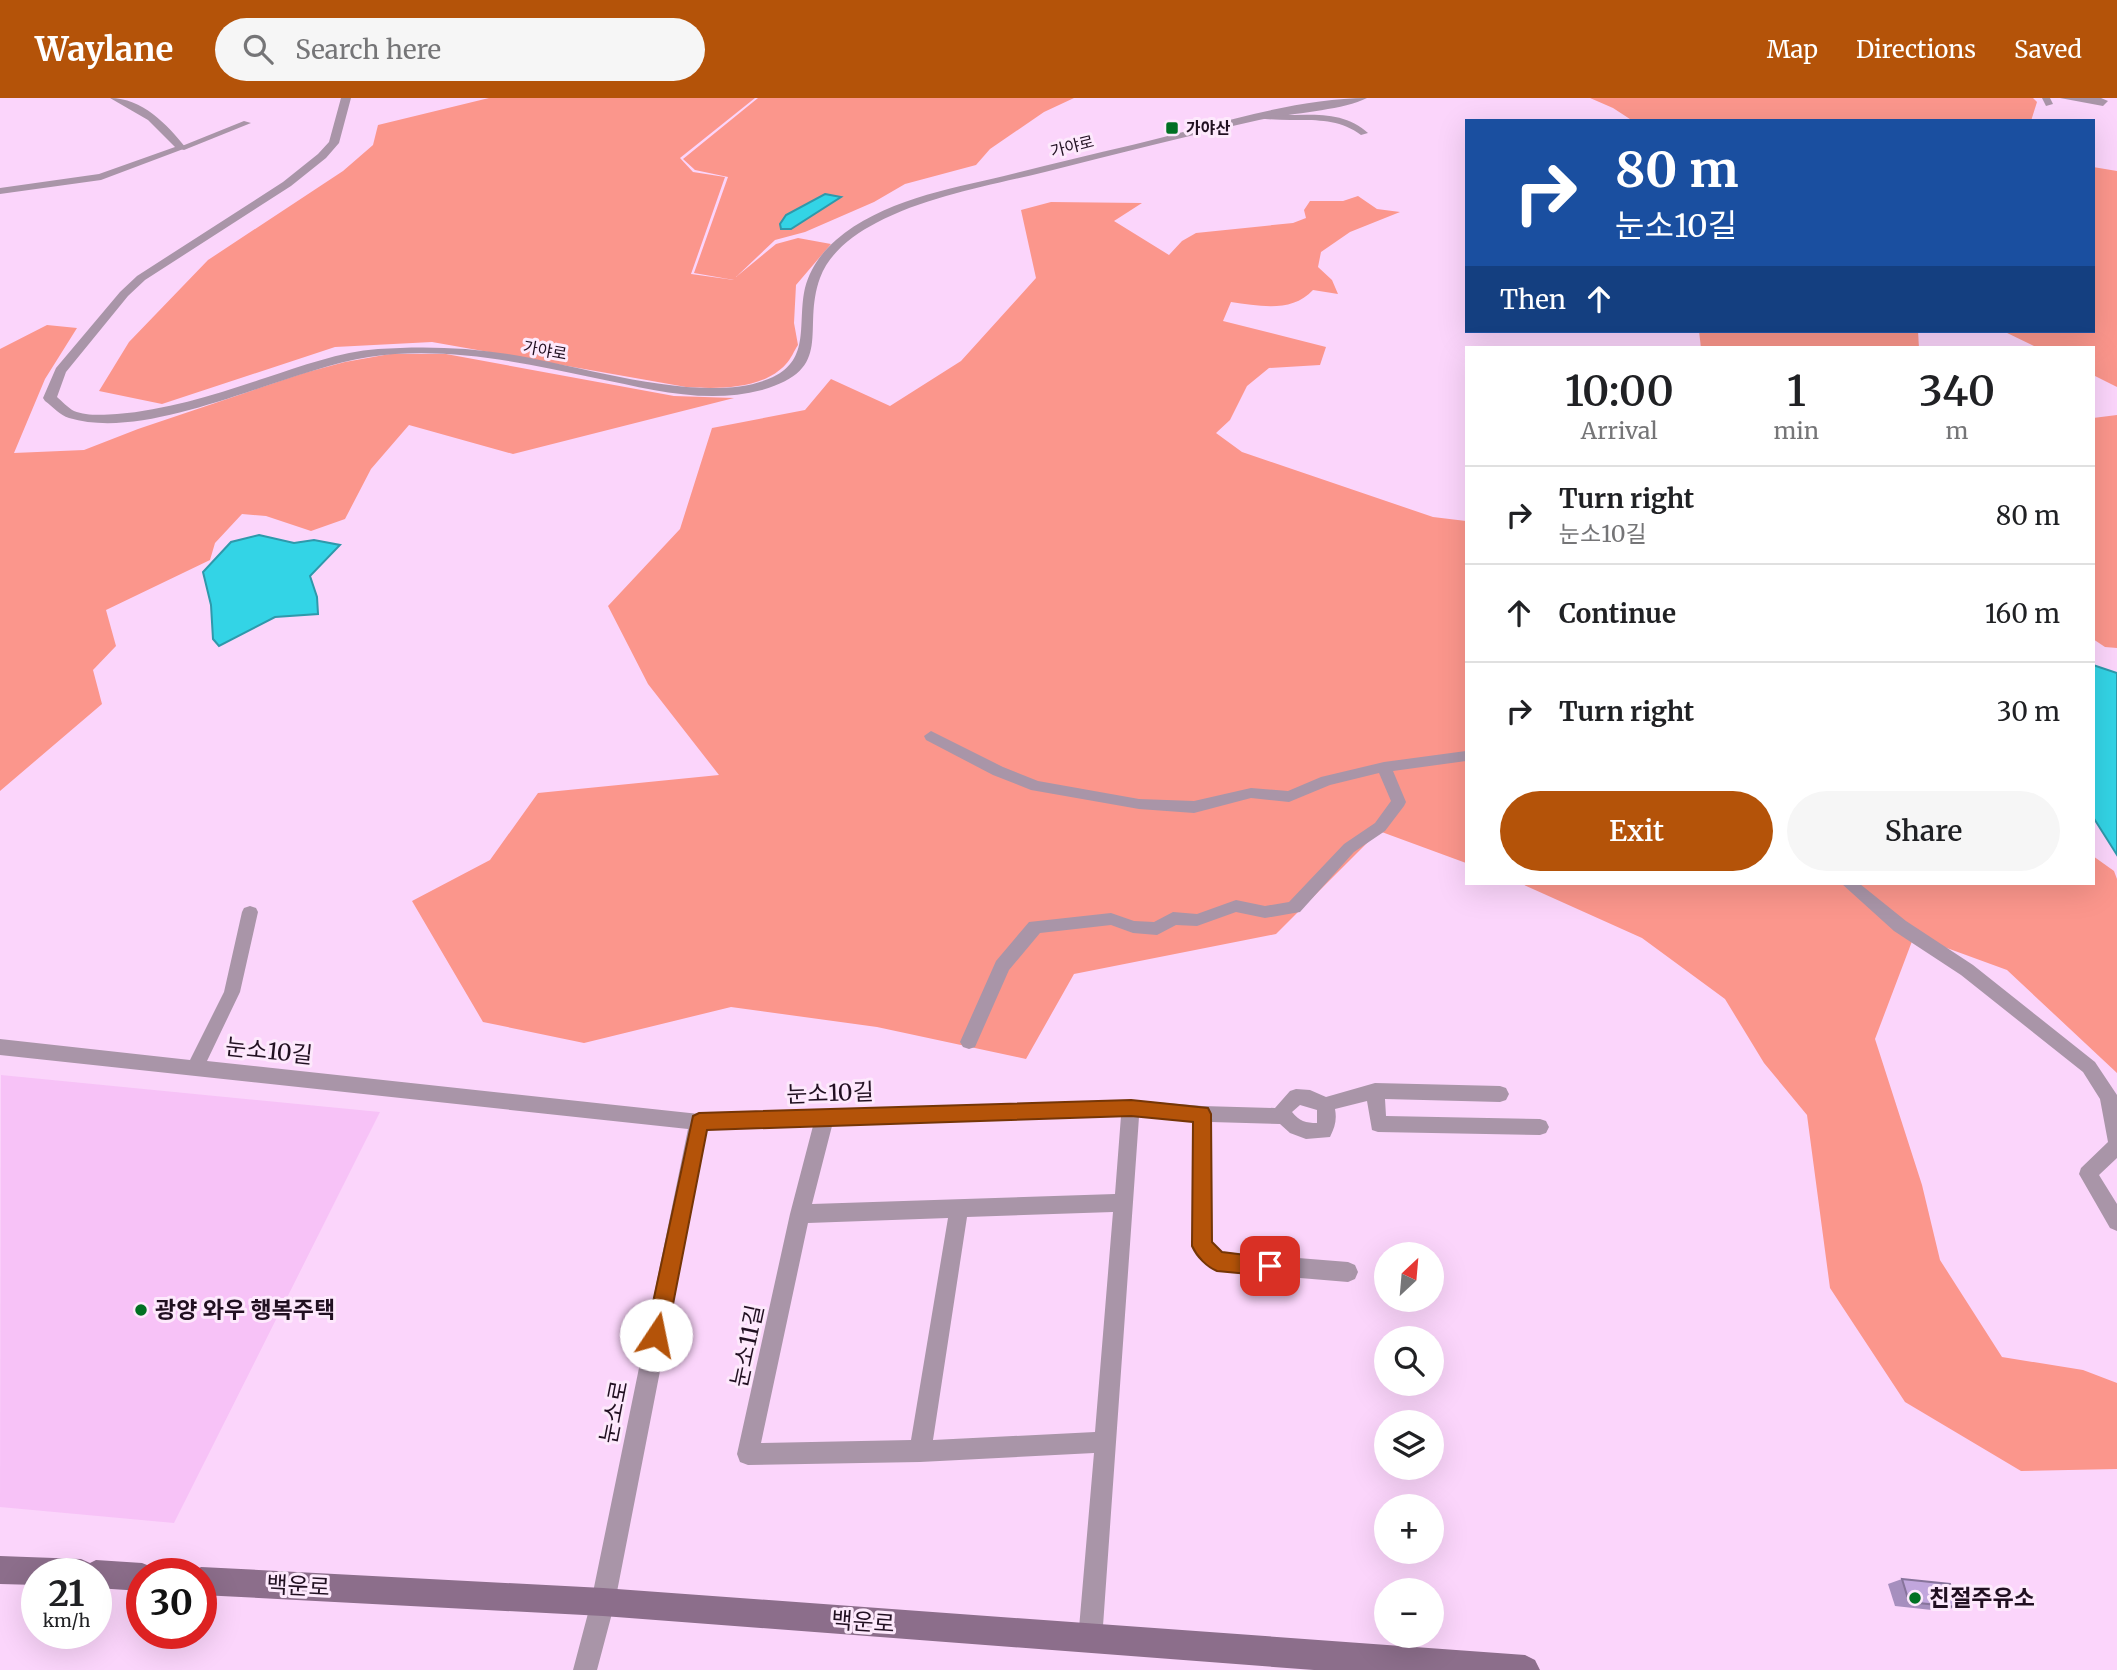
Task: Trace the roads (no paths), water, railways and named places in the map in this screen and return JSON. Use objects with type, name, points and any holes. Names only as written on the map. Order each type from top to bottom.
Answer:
[{"type":"main road","points":[[0,1570],[21,1571]]},
{"type":"main road","name":"백운로","points":[[217,1582],[603,1602],[1525,1670]]},
{"type":"street","points":[[115,98],[144,111],[158,122],[181,148]]},
{"type":"street","name":"가야로","points":[[346,98],[334,143],[323,156],[287,184],[154,268],[124,294],[60,371],[50,398],[55,406],[62,411],[90,417],[160,414],[190,407],[327,361],[406,349],[469,352],[683,392],[711,394],[750,389],[780,378],[803,357],[808,340],[808,294],[818,270],[834,249],[880,217],[920,201],[967,188],[1262,116],[1362,98]]},
{"type":"street","points":[[2064,98],[2103,104],[2104,101],[2091,98]]},
{"type":"street","points":[[1262,116],[1278,120],[1332,118],[1350,122],[1364,133]]},
{"type":"street","points":[[0,191],[101,177],[247,123]]},
{"type":"street","points":[[931,736],[998,771],[1036,786],[1139,804],[1194,807],[1251,793],[1289,797],[1326,780],[1384,767],[1465,756]]},
{"type":"street","points":[[969,1042],[1002,967],[1035,927],[1111,919],[1133,927],[1157,929],[1173,918],[1197,920],[1236,906],[1265,912],[1294,908],[1349,848],[1380,827],[1399,802],[1384,767]]},
{"type":"street","points":[[1851,885],[1900,926],[1967,970],[2089,1067],[2109,1097],[2117,1144],[2088,1174],[2117,1222]]},
{"type":"street","points":[[194,1069],[232,992],[250,912]]},
{"type":"street","name":"눈소10길","points":[[0,1047],[699,1122],[1131,1108],[1202,1114],[1284,1116]]},
{"type":"street","points":[[1376,1091],[1378,1124],[1539,1127]]},
{"type":"street","points":[[1325,1105],[1343,1096],[1376,1091],[1500,1094]]},
{"type":"street","points":[[1296,1097],[1310,1098],[1325,1105],[1328,1119],[1324,1131],[1308,1133],[1293,1127],[1284,1116],[1283,1109],[1296,1097]]},
{"type":"street","points":[[1090,1640],[1131,1108]]},
{"type":"street","points":[[1202,1114],[1202,1246],[1217,1261],[1348,1272]]},
{"type":"street","points":[[824,1120],[800,1214],[1123,1203]]},
{"type":"street","name":"눈소로","points":[[585,1670],[603,1602],[699,1122]]},
{"type":"street","points":[[920,1451],[959,1209]]},
{"type":"street","name":"눈소11길","points":[[800,1214],[748,1454],[920,1451],[1105,1442]]},
{"type":"water","points":[[825,194],[841,197],[791,229],[781,229],[780,224],[786,215]]},
{"type":"water","points":[[259,535],[294,543],[314,540],[340,545],[310,576],[317,597],[318,614],[275,617],[219,646],[213,639],[211,605],[203,572],[231,542]]},
{"type":"water","points":[[2095,666],[2117,673],[2117,855],[2095,820]]},
{"type":"place","name":"가야산","points":[[1172,128]]},
{"type":"place","name":"광양 와우 행복주택","points":[[141,1310]]},
{"type":"place","name":"친절주유소","points":[[1915,1598]]}]
